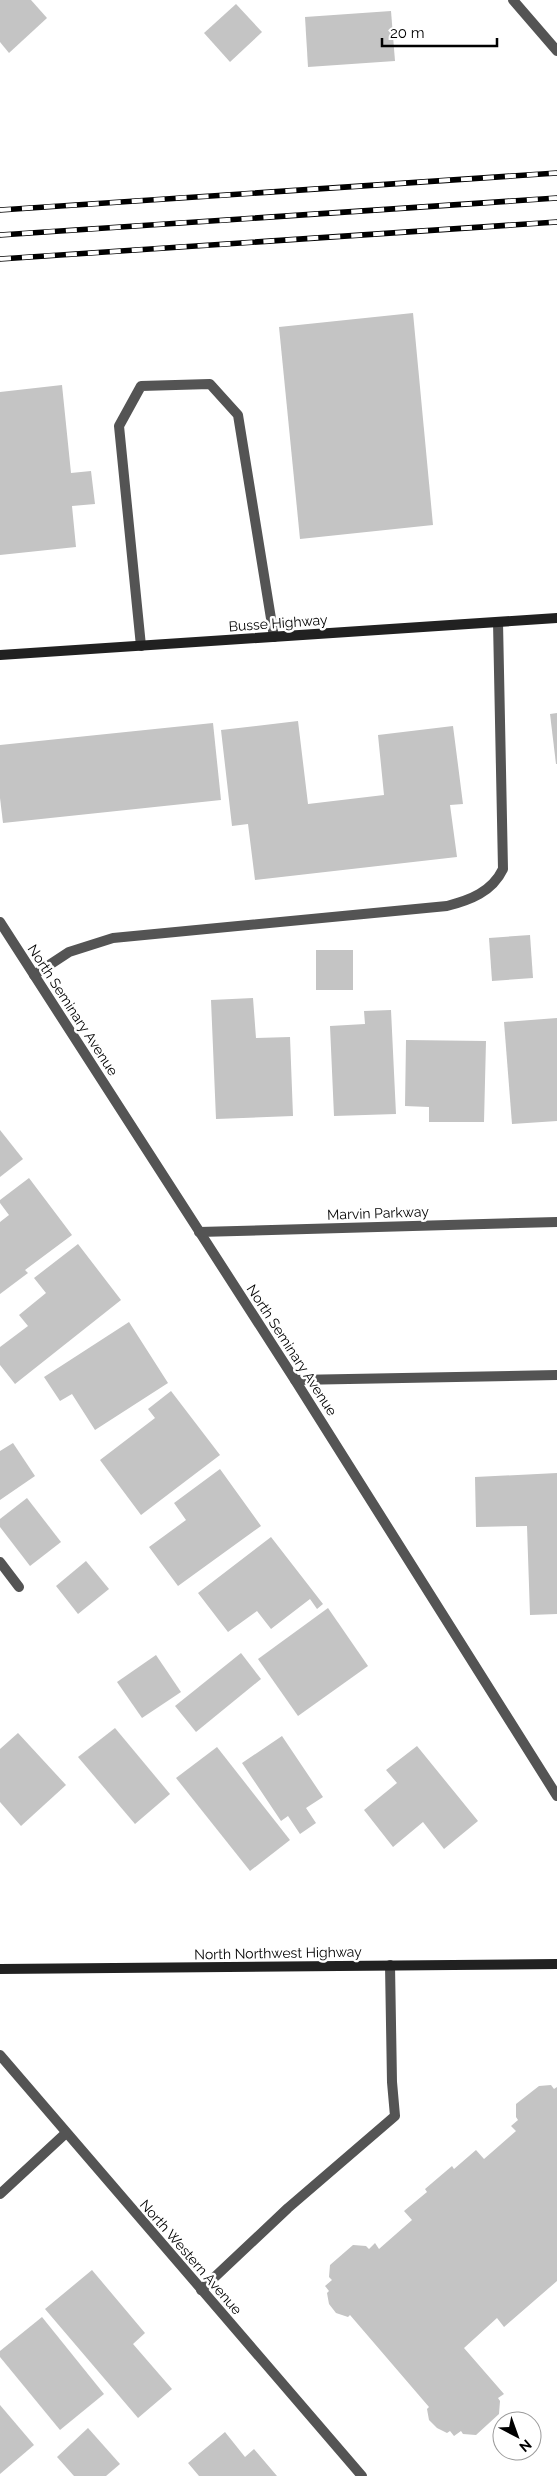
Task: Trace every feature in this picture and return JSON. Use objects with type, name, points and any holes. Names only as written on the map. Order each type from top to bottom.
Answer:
[{"type":"main road","name":"Busse Highway","points":[[0,655],[557,618]]},
{"type":"main road","name":"North Northwest Highway","points":[[0,1969],[557,1964]]},
{"type":"street","points":[[513,0],[557,51]]},
{"type":"street","points":[[141,646],[119,426],[141,386],[210,384],[238,415],[274,637]]},
{"type":"street","points":[[34,975],[69,952],[113,938],[447,906],[470,900],[490,888],[499,878],[503,869],[498,622]]},
{"type":"street","name":"North Seminary Avenue","points":[[0,922],[295,1380],[557,1796]]},
{"type":"street","name":"Marvin Parkway","points":[[199,1232],[557,1222]]},
{"type":"street","points":[[295,1380],[557,1375]]},
{"type":"street","points":[[0,1562],[19,1588]]},
{"type":"street","points":[[201,2290],[288,2208],[395,2116],[392,2082],[390,1965]]},
{"type":"street","name":"North Western Avenue","points":[[0,2055],[362,2476]]},
{"type":"street","points":[[0,2194],[66,2133]]},
{"type":"building","points":[[0,0],[31,0],[47,18],[9,53],[0,42]]},
{"type":"building","points":[[236,4],[262,32],[230,62],[204,33]]},
{"type":"building","points":[[391,11],[395,61],[308,67],[305,17]]},
{"type":"building","points":[[413,313],[433,525],[300,539],[279,327]]},
{"type":"building","points":[[62,385],[71,473],[91,471],[95,504],[72,506],[76,547],[0,555],[0,392]]},
{"type":"building","points":[[557,713],[557,764],[556,764],[550,714]]},
{"type":"building","points":[[298,721],[308,804],[384,795],[378,735],[453,726],[463,804],[450,805],[457,857],[255,880],[248,824],[232,826],[221,730]]},
{"type":"building","points":[[213,723],[221,800],[3,823],[0,798],[0,745]]},
{"type":"building","points":[[530,935],[533,978],[492,981],[489,938]]},
{"type":"building","points":[[316,950],[353,950],[353,990],[316,990]]},
{"type":"building","points":[[253,998],[256,1038],[290,1037],[293,1116],[216,1119],[211,1000]]},
{"type":"building","points":[[391,1010],[396,1114],[334,1116],[330,1026],[365,1024],[364,1011]]},
{"type":"building","points":[[557,1018],[557,1121],[512,1124],[504,1022]]},
{"type":"building","points":[[406,1040],[486,1041],[484,1122],[429,1122],[429,1107],[405,1106]]},
{"type":"building","points":[[0,1130],[23,1159],[0,1177]]},
{"type":"building","points":[[29,1178],[72,1235],[25,1270],[28,1273],[0,1294],[0,1222],[9,1215],[0,1203],[0,1200]]},
{"type":"building","points":[[78,1244],[121,1300],[15,1384],[0,1365],[0,1347],[28,1326],[19,1315],[46,1293],[34,1278]]},
{"type":"building","points":[[129,1322],[168,1383],[95,1430],[72,1394],[60,1401],[44,1377]]},
{"type":"building","points":[[171,1391],[220,1455],[141,1515],[100,1460],[155,1418],[148,1409]]},
{"type":"building","points":[[13,1443],[35,1476],[0,1500],[0,1451]]},
{"type":"building","points":[[220,1469],[261,1526],[178,1586],[149,1547],[186,1520],[174,1503]]},
{"type":"building","points":[[557,1473],[557,1614],[530,1615],[527,1526],[476,1527],[475,1477]]},
{"type":"building","points":[[27,1498],[61,1542],[30,1566],[0,1527],[0,1519]]},
{"type":"building","points":[[271,1537],[323,1604],[317,1609],[310,1599],[271,1629],[257,1611],[228,1632],[198,1593]]},
{"type":"building","points":[[86,1561],[109,1589],[78,1614],[56,1586]]},
{"type":"building","points":[[328,1608],[368,1666],[298,1716],[258,1659]]},
{"type":"building","points":[[241,1653],[261,1679],[196,1732],[175,1706]]},
{"type":"building","points":[[156,1655],[181,1692],[142,1718],[117,1682]]},
{"type":"building","points":[[115,1728],[170,1794],[135,1824],[78,1757]]},
{"type":"building","points":[[18,1733],[66,1785],[21,1826],[0,1802],[0,1749]]},
{"type":"building","points":[[282,1736],[323,1797],[306,1808],[316,1823],[300,1834],[288,1816],[281,1821],[242,1763]]},
{"type":"building","points":[[417,1746],[478,1821],[444,1849],[423,1822],[393,1847],[364,1810],[397,1783],[386,1770]]},
{"type":"building","points":[[217,1747],[290,1840],[250,1871],[176,1778]]},
{"type":"building","points":[[551,2085],[554,2089],[557,2087],[557,2281],[504,2327],[497,2318],[464,2348],[504,2394],[498,2398],[500,2401],[499,2411],[492,2411],[492,2420],[476,2435],[463,2434],[461,2431],[454,2436],[450,2431],[447,2433],[437,2428],[429,2420],[427,2409],[429,2407],[350,2315],[348,2317],[336,2313],[329,2304],[327,2293],[329,2291],[325,2286],[332,2280],[329,2277],[330,2265],[353,2245],[366,2246],[369,2249],[375,2243],[379,2249],[412,2220],[404,2211],[427,2192],[425,2189],[452,2166],[454,2169],[476,2150],[484,2159],[516,2131],[511,2126],[518,2120],[516,2117],[516,2104],[539,2086]]},
{"type":"building","points":[[92,2270],[145,2333],[133,2344],[172,2389],[138,2418],[45,2309]]},
{"type":"building","points":[[42,2317],[104,2394],[60,2430],[0,2357],[0,2351]]},
{"type":"building","points":[[0,2405],[34,2445],[0,2474]]},
{"type":"building","points":[[88,2428],[120,2464],[106,2476],[74,2476],[57,2457]]},
{"type":"building","points":[[225,2432],[245,2457],[254,2449],[277,2476],[199,2476],[188,2463]]},
{"type":"railway","points":[[0,210],[557,173]]},
{"type":"railway","points":[[0,235],[557,198]]},
{"type":"railway","points":[[0,259],[557,222]]}]
